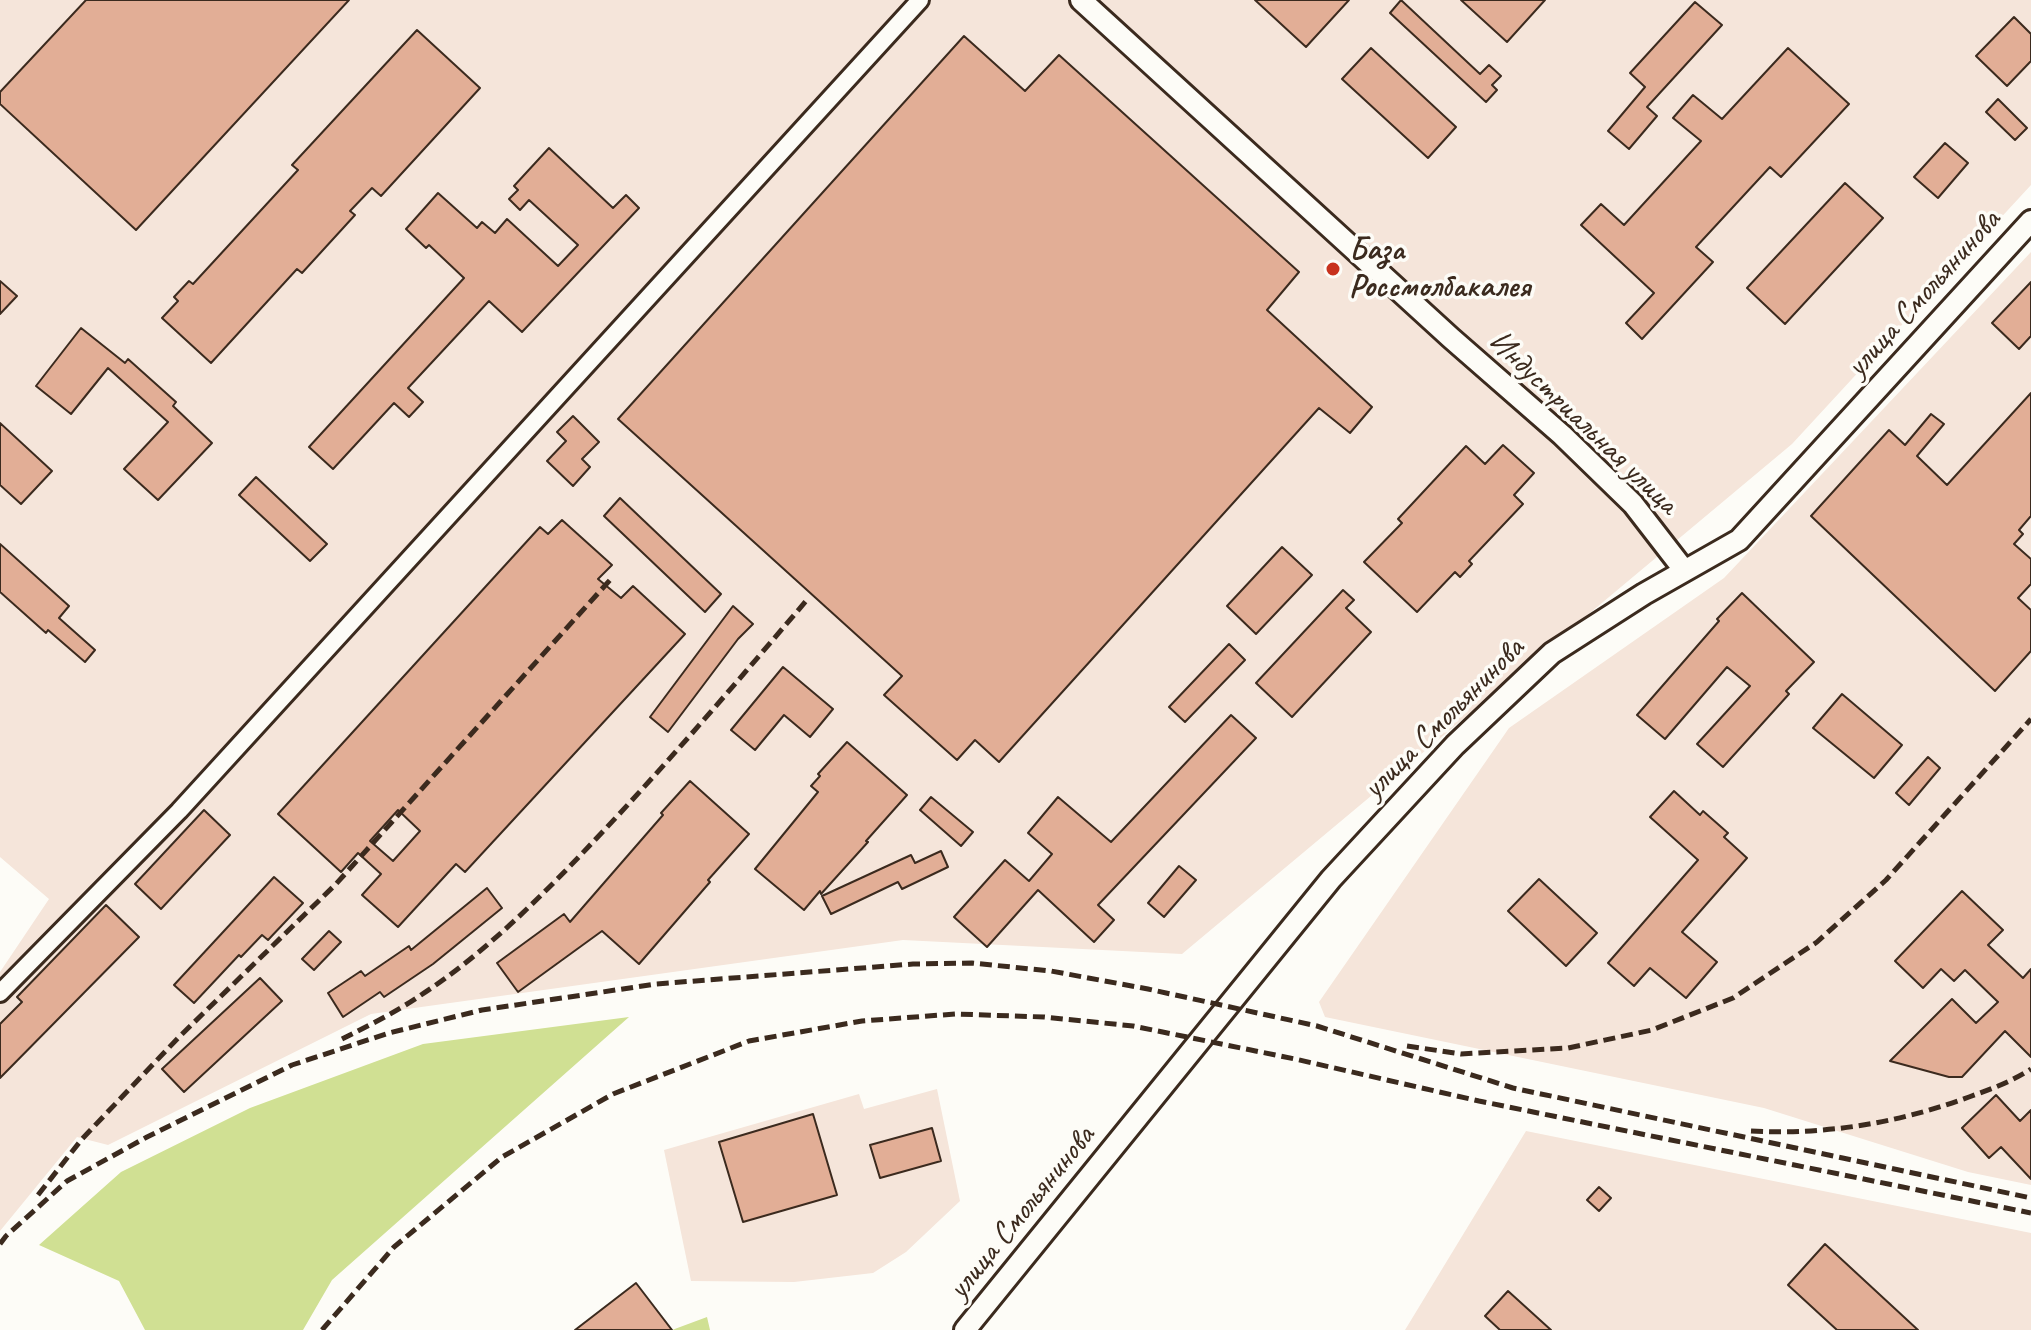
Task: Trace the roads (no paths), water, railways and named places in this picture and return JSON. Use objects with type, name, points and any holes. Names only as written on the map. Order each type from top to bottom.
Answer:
[{"type":"street","points":[[0,993],[190,799],[920,0]]},
{"type":"street","name":"Индустриальная улица","points":[[1081,0],[1451,338],[1562,435],[1633,504],[1684,570]]},
{"type":"street","name":"улица Смольянинова","points":[[965,1330],[1331,879],[1455,745],[1552,653],[1684,570],[1739,540],[2031,221]]},
{"type":"railway","points":[[38,1195],[82,1139],[178,1038],[336,884],[610,580]]},
{"type":"railway","points":[[342,1039],[402,1007],[444,979],[490,943],[533,903],[648,783],[806,601]]},
{"type":"railway","points":[[1407,1046],[1461,1054],[1568,1048],[1652,1030],[1733,998],[1817,942],[1886,880],[2031,719]]},
{"type":"railway","points":[[0,1244],[67,1181],[147,1137],[292,1065],[389,1033],[482,1010],[656,984],[913,964],[972,963],[1051,971],[1148,989],[1317,1026],[1513,1088],[2031,1198]]},
{"type":"railway","points":[[322,1330],[394,1247],[502,1157],[613,1094],[749,1041],[862,1021],[955,1014],[1044,1017],[1133,1026],[1479,1101],[2031,1213]]},
{"type":"railway","points":[[1751,1131],[1835,1129],[1889,1120],[1969,1097],[2031,1069]]},
{"type":"place","name":"База Россмолбакалея","points":[[1333,269]]}]
